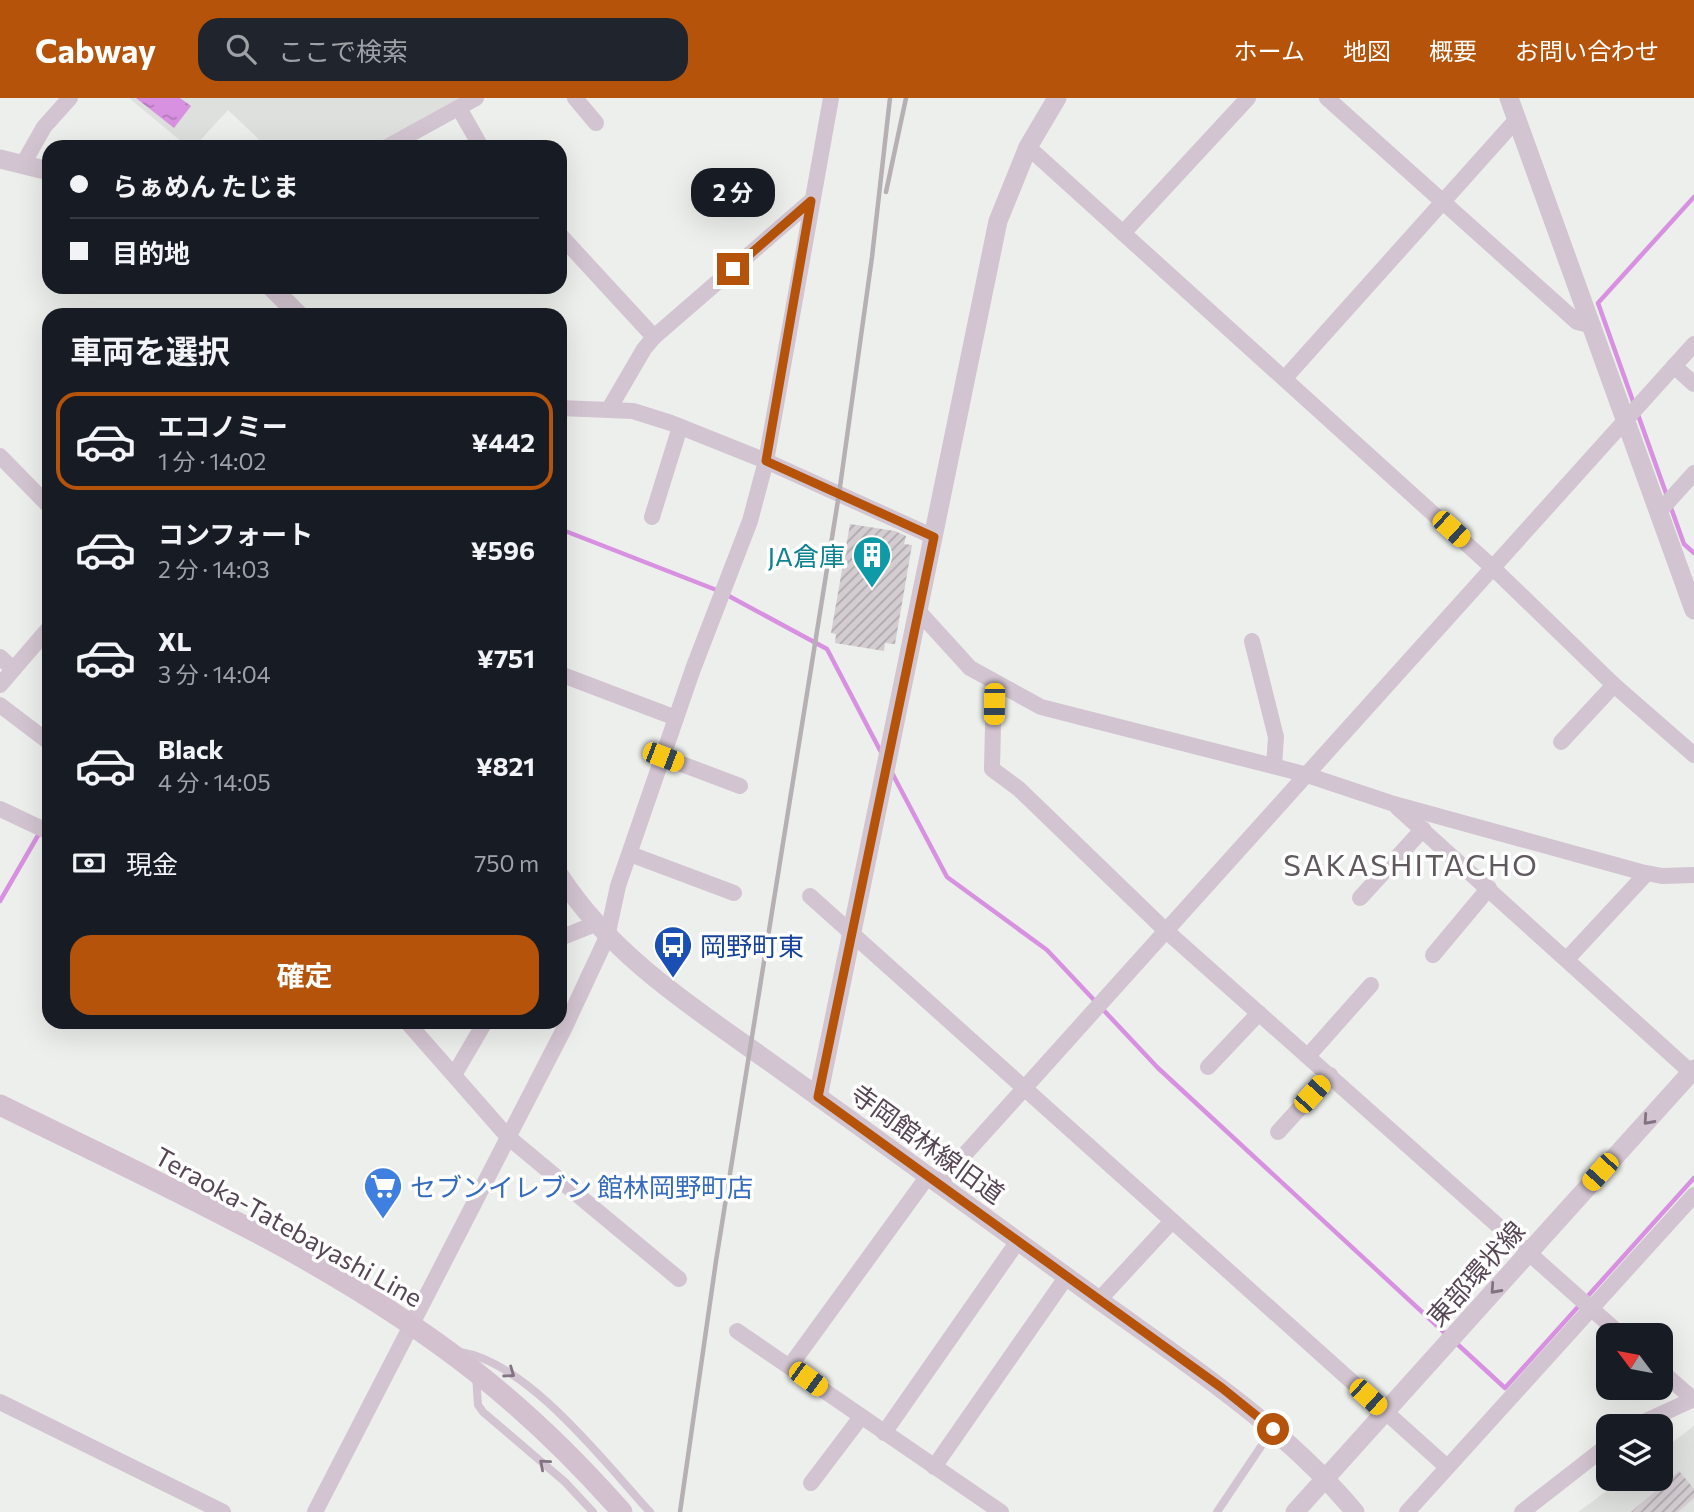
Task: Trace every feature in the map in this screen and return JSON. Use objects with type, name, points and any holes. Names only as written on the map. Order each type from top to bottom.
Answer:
[{"type":"main road","name":"Teraoka-Tatebayashi Line","points":[[0,1105],[247,1228],[412,1326],[476,1372],[545,1433],[622,1512]]},
{"type":"street","points":[[23,164],[44,127],[70,98]]},
{"type":"street","points":[[400,140],[477,98]]},
{"type":"street","points":[[575,98],[596,123]]},
{"type":"street","points":[[567,1003],[608,918],[676,718],[750,521],[766,461],[831,98]]},
{"type":"street","points":[[818,1097],[998,221],[1028,147],[1057,98]]},
{"type":"street","points":[[1123,233],[1248,98]]},
{"type":"street","points":[[1327,98],[1577,322],[1593,326]]},
{"type":"street","points":[[1509,98],[1694,610]]},
{"type":"street","points":[[459,108],[477,140]]},
{"type":"street","points":[[1285,378],[1517,119]]},
{"type":"street","points":[[1028,147],[1285,378],[1492,567],[1614,685],[1694,755]]},
{"type":"street","points":[[0,159],[42,169]]},
{"type":"street","points":[[609,410],[644,349],[654,337],[811,201]]},
{"type":"street","points":[[567,242],[654,337]]},
{"type":"street","points":[[278,294],[292,308]]},
{"type":"street","points":[[790,1366],[934,1179],[1023,1088],[1694,344]]},
{"type":"street","points":[[1674,366],[1694,384]]},
{"type":"street","points":[[567,408],[633,411],[680,427],[766,461],[934,537]]},
{"type":"street","points":[[652,517],[680,427]]},
{"type":"street","points":[[0,456],[42,499]]},
{"type":"street","points":[[1658,513],[1694,473]]},
{"type":"street","points":[[919,612],[954,653],[995,683],[1041,707],[1304,774],[1394,804],[1646,874],[1694,875]]},
{"type":"street","points":[[0,685],[42,636]]},
{"type":"street","points":[[1252,641],[1276,737],[1274,766]]},
{"type":"street","points":[[0,657],[13,669]]},
{"type":"street","points":[[567,677],[676,718]]},
{"type":"street","points":[[995,683],[992,769],[1019,789],[1164,929],[1607,1323]]},
{"type":"street","points":[[1561,742],[1614,685]]},
{"type":"street","points":[[0,705],[42,737]]},
{"type":"street","points":[[663,757],[740,786]]},
{"type":"street","points":[[1394,804],[1693,1072]]},
{"type":"street","points":[[0,808],[42,829]]},
{"type":"street","points":[[1360,898],[1423,828]]},
{"type":"street","points":[[630,854],[734,893]]},
{"type":"street","points":[[1567,960],[1646,874]]},
{"type":"street","name":"寺岡館林線旧道","points":[[567,885],[601,931],[683,998],[1273,1429],[1326,1478],[1355,1512]]},
{"type":"street","points":[[1433,955],[1489,888]]},
{"type":"street","points":[[810,896],[853,931],[1023,1088],[1447,1467]]},
{"type":"street","points":[[567,937],[601,931]]},
{"type":"street","points":[[1308,1056],[1371,985]]},
{"type":"street","points":[[1208,1067],[1259,1013]]},
{"type":"street","points":[[413,1029],[508,1137],[680,1279]]},
{"type":"street","points":[[454,1075],[481,1029]]},
{"type":"street","points":[[316,1512],[508,1137],[555,1029]]},
{"type":"street","name":"東部環状線","points":[[1295,1512],[1693,1072]]},
{"type":"street","points":[[1278,1132],[1329,1075]]},
{"type":"street","points":[[1409,1511],[1694,1195]]},
{"type":"street","points":[[1099,1300],[1172,1221]]},
{"type":"street","points":[[884,1433],[1018,1241]]},
{"type":"street","points":[[934,1466],[1067,1276]]},
{"type":"street","points":[[737,1331],[1001,1512]]},
{"type":"street","points":[[1661,1414],[1694,1399],[1673,1381]]},
{"type":"street","points":[[0,1402],[223,1512]]},
{"type":"street","points":[[811,1483],[861,1417]]},
{"type":"street","points":[[1522,1512],[1596,1454]]},
{"type":"lane","points":[[447,1350],[469,1353],[509,1370],[563,1417],[650,1512]]},
{"type":"lane","points":[[476,1372],[477,1400],[483,1412],[565,1482],[593,1512]]},
{"type":"lane","points":[[1217,1512],[1273,1429]]},
{"type":"shaded area","points":[[129,98],[461,98],[385,140],[260,140],[228,110],[200,140],[180,140]]},
{"type":"shaded area","points":[[1694,1426],[1694,1512],[1578,1512],[1607,1491],[1673,1491],[1673,1442]]},
{"type":"water","points":[[136,98],[180,98],[191,106],[174,128]]},
{"type":"building","name":"JA倉庫","points":[[850,524],[895,531],[906,536],[904,544],[912,545],[895,644],[885,643],[884,651],[835,643],[836,634],[831,633]]},
{"type":"building","points":[[1679,1471],[1694,1489],[1694,1498],[1678,1512],[1631,1512],[1656,1491],[1673,1491],[1673,1476]]},
{"type":"waterway","points":[[1634,404],[1598,303],[1694,197]]},
{"type":"waterway","points":[[1637,412],[1667,496]]},
{"type":"waterway","points":[[1670,505],[1684,544],[1694,553]]},
{"type":"waterway","points":[[567,532],[719,591]]},
{"type":"waterway","points":[[727,595],[827,649],[882,754]]},
{"type":"waterway","points":[[891,771],[947,877],[1047,950],[1158,1068],[1447,1335]]},
{"type":"waterway","points":[[0,901],[40,832]]},
{"type":"waterway","points":[[1454,1341],[1505,1388],[1694,1178]]},
{"type":"railway","points":[[680,1512],[716,1261],[839,494],[872,257],[890,98]]},
{"type":"railway","points":[[886,192],[906,98]]},
{"type":"place","name":"JA倉庫","points":[[872,589]]},
{"type":"place","name":"岡野町東","points":[[673,979]]},
{"type":"place","name":"セブンイレブン 館林岡野町店","points":[[383,1220]]},
{"type":"district","name":"SAKASHITACHO","points":[[1411,863]]},
{"type":"route","points":[[733,269],[811,201],[802,267],[766,461],[934,537],[818,1097],[1222,1388],[1273,1429]]}]
